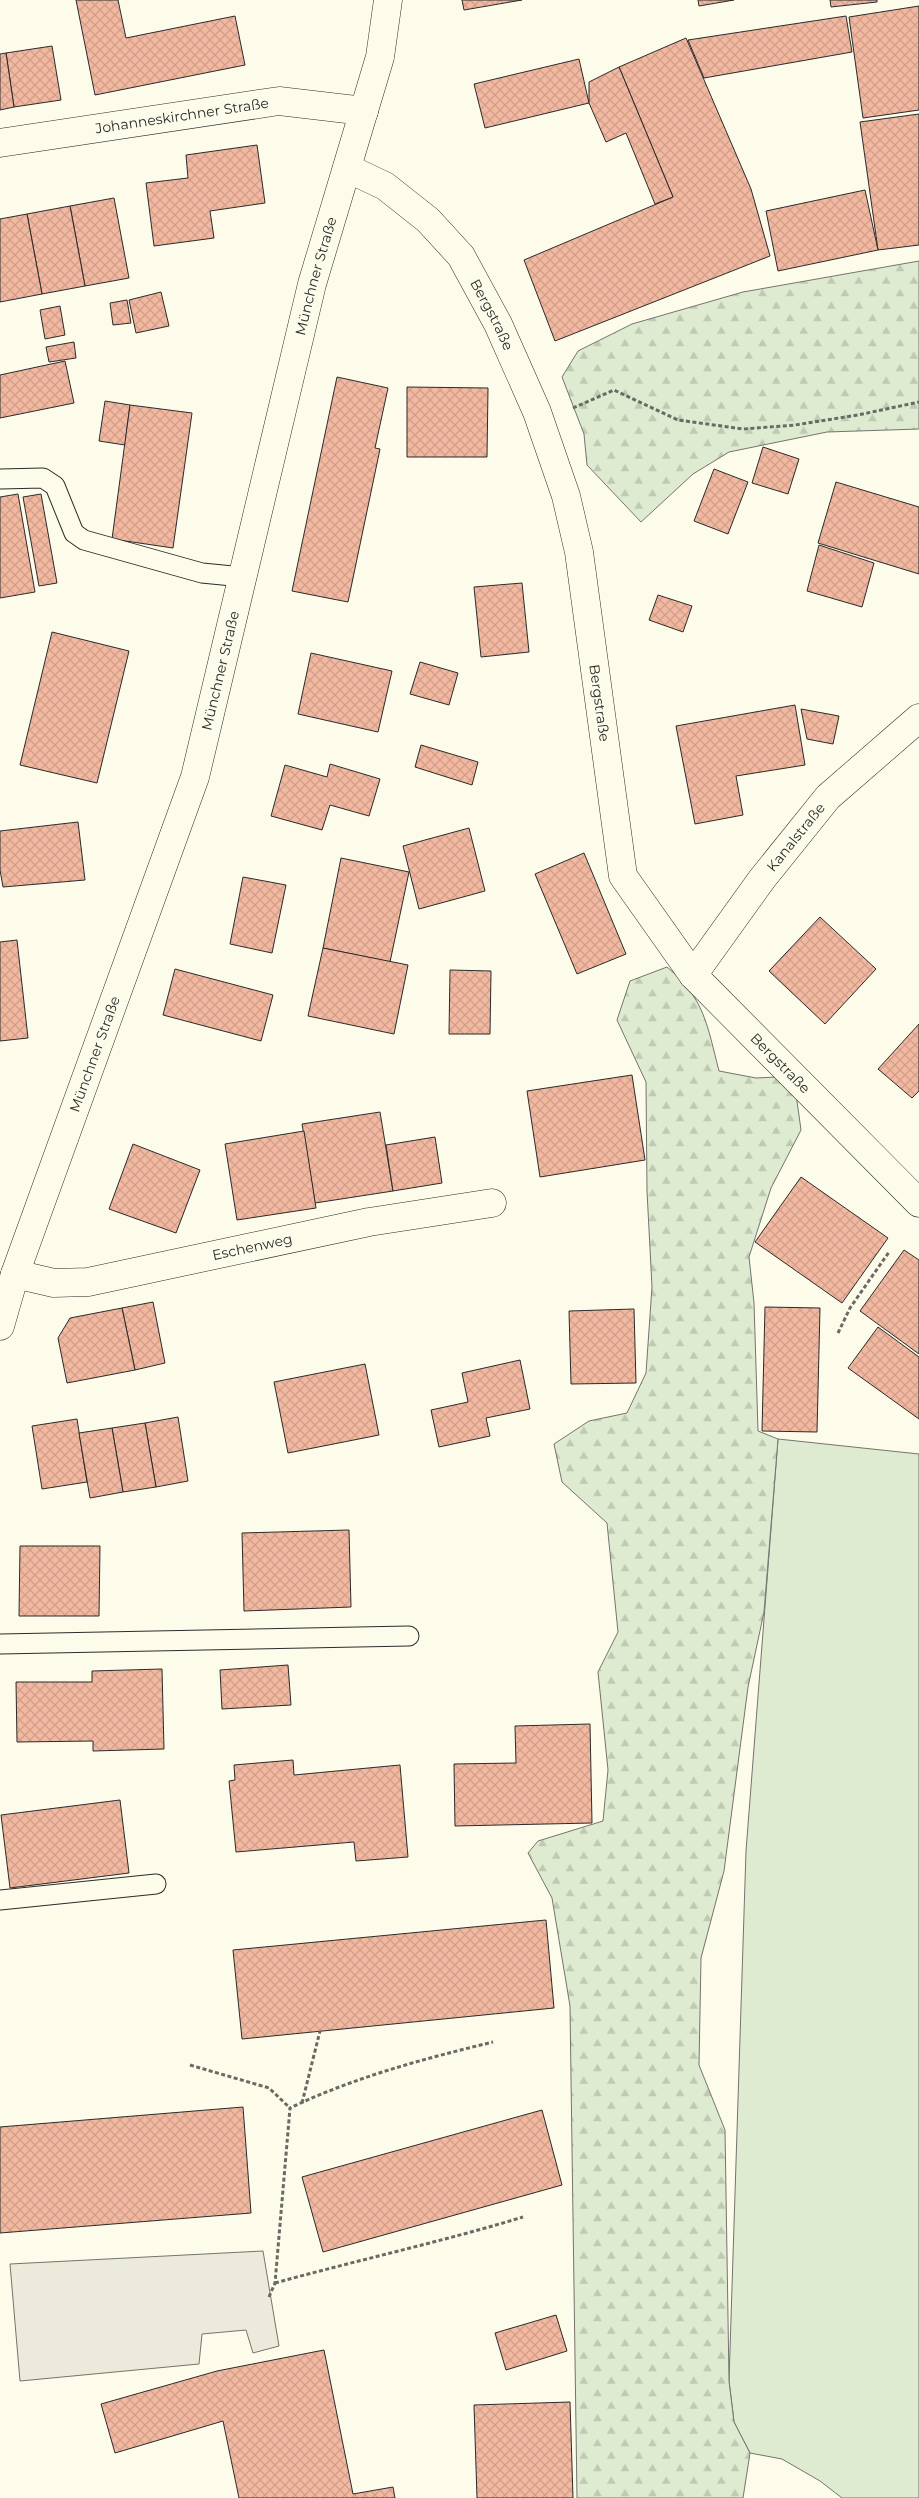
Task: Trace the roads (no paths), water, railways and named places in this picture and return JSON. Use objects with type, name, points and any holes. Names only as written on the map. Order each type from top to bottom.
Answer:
[{"type":"street","name":"Münchner Straße","points":[[0,1326],[15,1274],[195,777],[312,284],[380,57],[388,0]]},
{"type":"street","name":"Johanneskirchner Straße","points":[[0,143],[279,101],[364,111]]},
{"type":"street","name":"Bergstraße","points":[[347,168],[385,186],[428,220],[461,256],[498,324],[538,412],[566,496],[579,552],[623,876],[693,975],[919,1203]]},
{"type":"street","name":"Kanalstraße","points":[[693,975],[762,880],[828,797],[919,718]]},
{"type":"street","name":"Eschenweg","points":[[15,1274],[54,1283],[88,1282],[369,1222],[492,1203]]},
{"type":"lane","points":[[0,479],[43,478],[55,486],[74,532],[84,540],[202,573],[243,577]]},
{"type":"lane","points":[[0,1644],[409,1636]]},
{"type":"lane","points":[[0,1900],[156,1884]]}]
